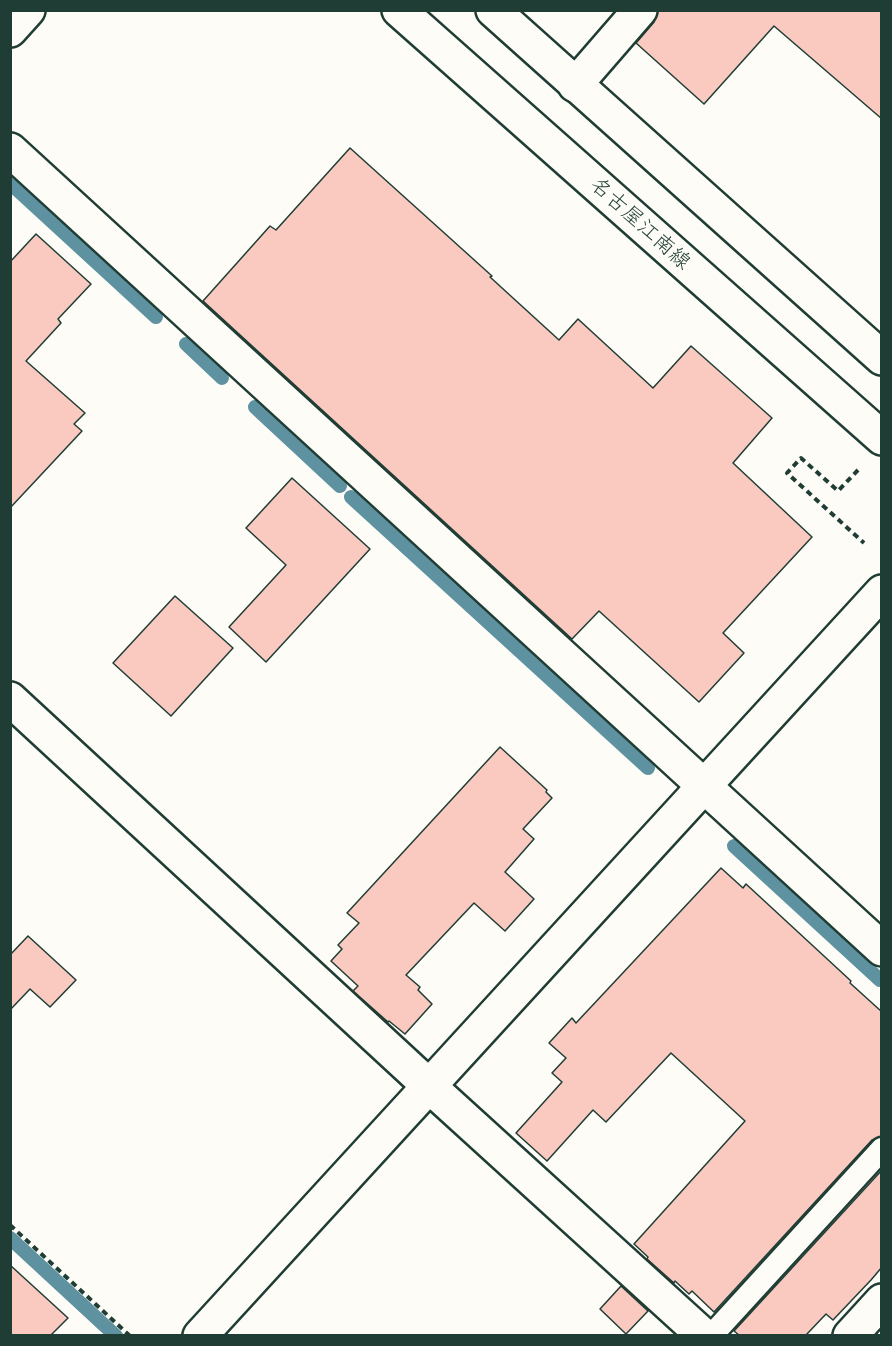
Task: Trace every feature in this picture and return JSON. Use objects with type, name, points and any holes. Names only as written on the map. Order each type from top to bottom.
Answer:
[{"type":"street","points":[[10,30],[28,10]]},
{"type":"street","name":"名古屋江南線","points":[[399,10],[882,438]]},
{"type":"street","points":[[493,10],[882,358]]},
{"type":"street","points":[[575,85],[640,10]]},
{"type":"street","points":[[10,150],[882,949]]},
{"type":"street","points":[[200,1335],[882,592]]},
{"type":"street","points":[[10,699],[429,1086],[704,1335]]},
{"type":"street","points":[[850,1335],[882,1301]]},
{"type":"lane","points":[[711,1335],[882,1149]]},
{"type":"path","points":[[838,491],[801,458],[787,473],[864,543]]},
{"type":"path","points":[[10,1226],[130,1335]]},
{"type":"building","points":[[658,10],[882,10],[882,119],[774,26],[704,104],[636,43],[654,22]]},
{"type":"building","points":[[350,148],[492,276],[490,277],[559,340],[578,319],[653,388],[691,346],[772,418],[733,463],[812,537],[723,633],[744,653],[699,702],[599,611],[572,639],[203,301],[270,226],[276,230]]},
{"type":"building","points":[[36,234],[91,284],[58,319],[61,323],[26,361],[85,413],[74,424],[82,431],[10,508],[10,262]]},
{"type":"building","points":[[292,478],[370,549],[266,662],[229,627],[286,565],[246,528]]},
{"type":"building","points":[[175,596],[233,648],[171,716],[113,663]]},
{"type":"building","points":[[500,747],[547,790],[546,792],[552,798],[523,829],[534,839],[505,872],[534,899],[505,931],[474,903],[406,975],[420,987],[418,990],[432,1004],[405,1034],[353,991],[358,986],[331,961],[342,949],[338,945],[359,923],[347,913]]},
{"type":"building","points":[[721,868],[743,888],[746,884],[882,1012],[882,1136],[872,1140],[714,1312],[692,1291],[689,1294],[675,1281],[674,1283],[634,1244],[745,1121],[671,1053],[606,1122],[593,1110],[547,1161],[516,1133],[562,1082],[552,1073],[566,1058],[549,1043],[572,1018],[576,1023]]},
{"type":"building","points":[[28,936],[76,980],[50,1007],[30,989],[10,1010],[10,955]]},
{"type":"building","points":[[882,1170],[882,1267],[871,1280],[833,1320],[826,1314],[806,1335],[739,1335],[734,1331]]},
{"type":"building","points":[[10,1265],[68,1318],[51,1335],[10,1335]]},
{"type":"building","points":[[621,1286],[648,1311],[626,1334],[600,1309]]},
{"type":"waterway","points":[[10,183],[156,317]]},
{"type":"waterway","points":[[186,344],[222,378]]},
{"type":"waterway","points":[[255,407],[340,486]]},
{"type":"waterway","points":[[351,497],[648,768]]},
{"type":"waterway","points":[[734,846],[880,980]]},
{"type":"waterway","points":[[10,1238],[116,1336]]}]
